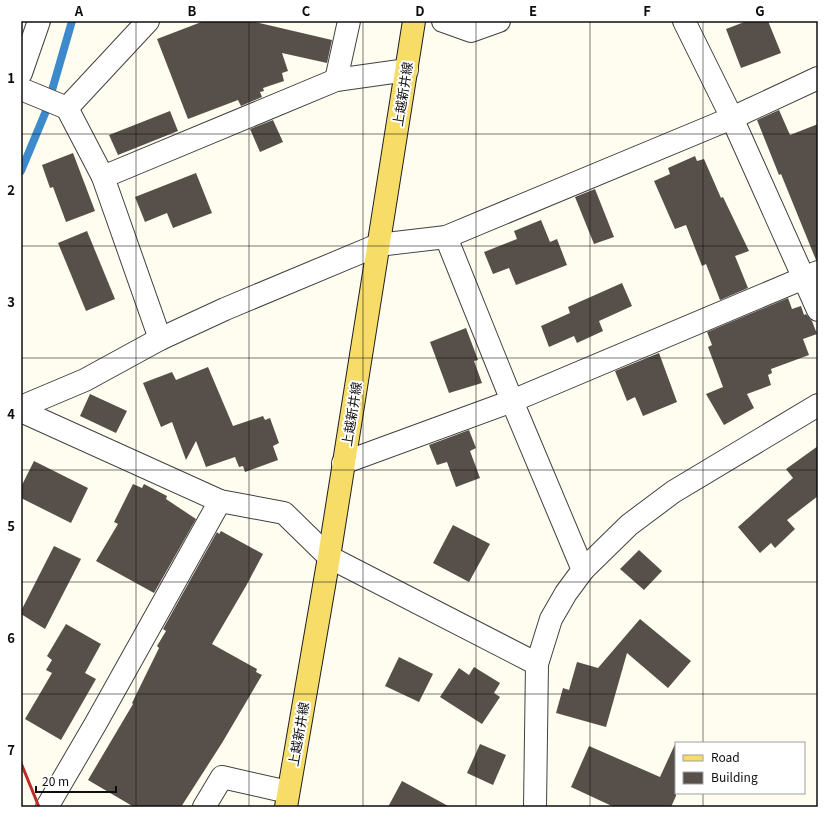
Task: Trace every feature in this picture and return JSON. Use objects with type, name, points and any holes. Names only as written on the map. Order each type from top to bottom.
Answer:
[{"type":"main road","name":"上越新井線","points":[[287,799],[329,557],[414,21]]},
{"type":"street","points":[[21,73],[38,21]]},
{"type":"street","points":[[65,108],[148,21]]},
{"type":"street","points":[[336,80],[349,21]]},
{"type":"street","points":[[443,21],[471,31],[499,21]]},
{"type":"street","points":[[684,21],[811,275],[818,310]]},
{"type":"street","points":[[103,177],[336,80],[407,70]]},
{"type":"street","points":[[21,407],[85,380],[160,339],[225,309],[378,245],[446,237],[732,118],[818,78]]},
{"type":"street","points":[[27,91],[65,108],[103,177],[160,339]]},
{"type":"street","points":[[446,237],[512,401],[583,570]]},
{"type":"street","points":[[343,462],[512,401],[811,275]]},
{"type":"street","points":[[535,807],[538,664],[551,619],[566,593],[583,570],[629,525],[673,492],[818,405]]},
{"type":"street","points":[[21,411],[220,500],[284,513],[329,557],[538,664]]},
{"type":"street","points":[[47,807],[96,723],[220,500]]},
{"type":"street","points":[[204,807],[222,777],[287,799]]},
{"type":"building","points":[[204,21],[251,21],[332,40],[327,63],[282,53],[288,71],[282,73],[284,81],[263,88],[264,91],[260,92],[262,97],[241,106],[238,100],[188,119],[157,39]]},
{"type":"building","points":[[747,21],[768,21],[781,53],[741,68],[726,29]]},
{"type":"building","points":[[779,110],[790,135],[818,124],[818,260],[816,260],[757,120]]},
{"type":"building","points":[[170,111],[178,131],[118,155],[109,135]]},
{"type":"building","points":[[273,120],[283,142],[260,152],[250,129]]},
{"type":"building","points":[[73,153],[95,211],[66,222],[53,187],[50,188],[42,165]]},
{"type":"building","points":[[695,156],[697,161],[704,159],[721,198],[723,197],[749,251],[735,256],[748,288],[720,300],[706,264],[702,266],[686,225],[675,229],[654,181],[670,174],[668,168]]},
{"type":"building","points":[[196,173],[212,213],[173,228],[167,213],[145,222],[135,197]]},
{"type":"building","points":[[595,189],[614,237],[594,244],[575,197]]},
{"type":"building","points":[[541,220],[550,242],[557,239],[567,265],[516,285],[509,268],[493,274],[484,252],[517,239],[514,231]]},
{"type":"building","points":[[87,231],[115,299],[86,311],[58,243]]},
{"type":"building","points":[[622,283],[632,306],[599,321],[603,331],[577,343],[574,336],[549,347],[541,326],[570,313],[568,307]]},
{"type":"building","points":[[788,298],[792,309],[801,306],[804,315],[806,314],[812,321],[817,334],[803,339],[809,355],[771,369],[772,373],[768,375],[771,385],[747,394],[754,408],[724,425],[706,394],[723,387],[708,347],[712,345],[707,332]]},
{"type":"building","points":[[466,328],[478,360],[474,361],[482,383],[449,393],[430,342]]},
{"type":"building","points":[[659,353],[677,402],[643,416],[635,397],[627,401],[615,371]]},
{"type":"building","points":[[208,367],[233,426],[263,416],[265,420],[270,418],[279,443],[273,446],[278,460],[245,472],[243,466],[239,467],[235,457],[206,467],[196,441],[186,460],[172,422],[161,427],[143,383],[172,372],[176,380]]},
{"type":"building","points":[[90,394],[127,411],[116,433],[80,416]]},
{"type":"building","points":[[469,430],[476,448],[470,451],[480,478],[456,487],[447,462],[437,465],[429,445]]},
{"type":"building","points":[[818,446],[818,496],[787,520],[795,529],[775,548],[771,543],[760,553],[738,527],[793,478],[786,469]]},
{"type":"building","points":[[34,461],[88,488],[71,523],[21,498],[21,487]]},
{"type":"building","points":[[133,484],[142,488],[144,484],[167,496],[166,499],[196,519],[154,593],[96,561],[118,524],[114,522]]},
{"type":"building","points":[[453,525],[490,544],[469,582],[433,563]]},
{"type":"building","points":[[221,531],[263,554],[212,644],[257,669],[256,672],[262,675],[222,743],[181,807],[134,807],[88,780],[133,704],[132,703],[159,648],[157,646],[166,631],[163,629],[217,532],[219,534]]},
{"type":"building","points":[[54,546],[81,559],[45,629],[21,614],[21,611]]},
{"type":"building","points":[[639,550],[662,571],[644,590],[620,569]]},
{"type":"building","points":[[640,619],[691,661],[668,688],[627,653],[606,727],[556,713],[563,688],[569,690],[577,662],[598,668]]},
{"type":"building","points":[[66,624],[101,644],[85,673],[96,679],[61,740],[25,719],[52,673],[46,670],[52,660],[47,656]]},
{"type":"building","points":[[399,657],[433,674],[419,702],[385,686]]},
{"type":"building","points":[[474,667],[500,683],[494,693],[500,697],[482,724],[440,697],[459,668],[469,675]]},
{"type":"building","points":[[480,744],[506,755],[493,785],[467,773]]},
{"type":"building","points":[[675,744],[676,796],[671,807],[614,807],[571,787],[589,746],[660,777]]},
{"type":"building","points":[[402,781],[450,807],[388,807]]},
{"type":"waterway","points":[[21,171],[46,111],[72,21]]},
{"type":"railway","points":[[21,763],[39,807]]}]
